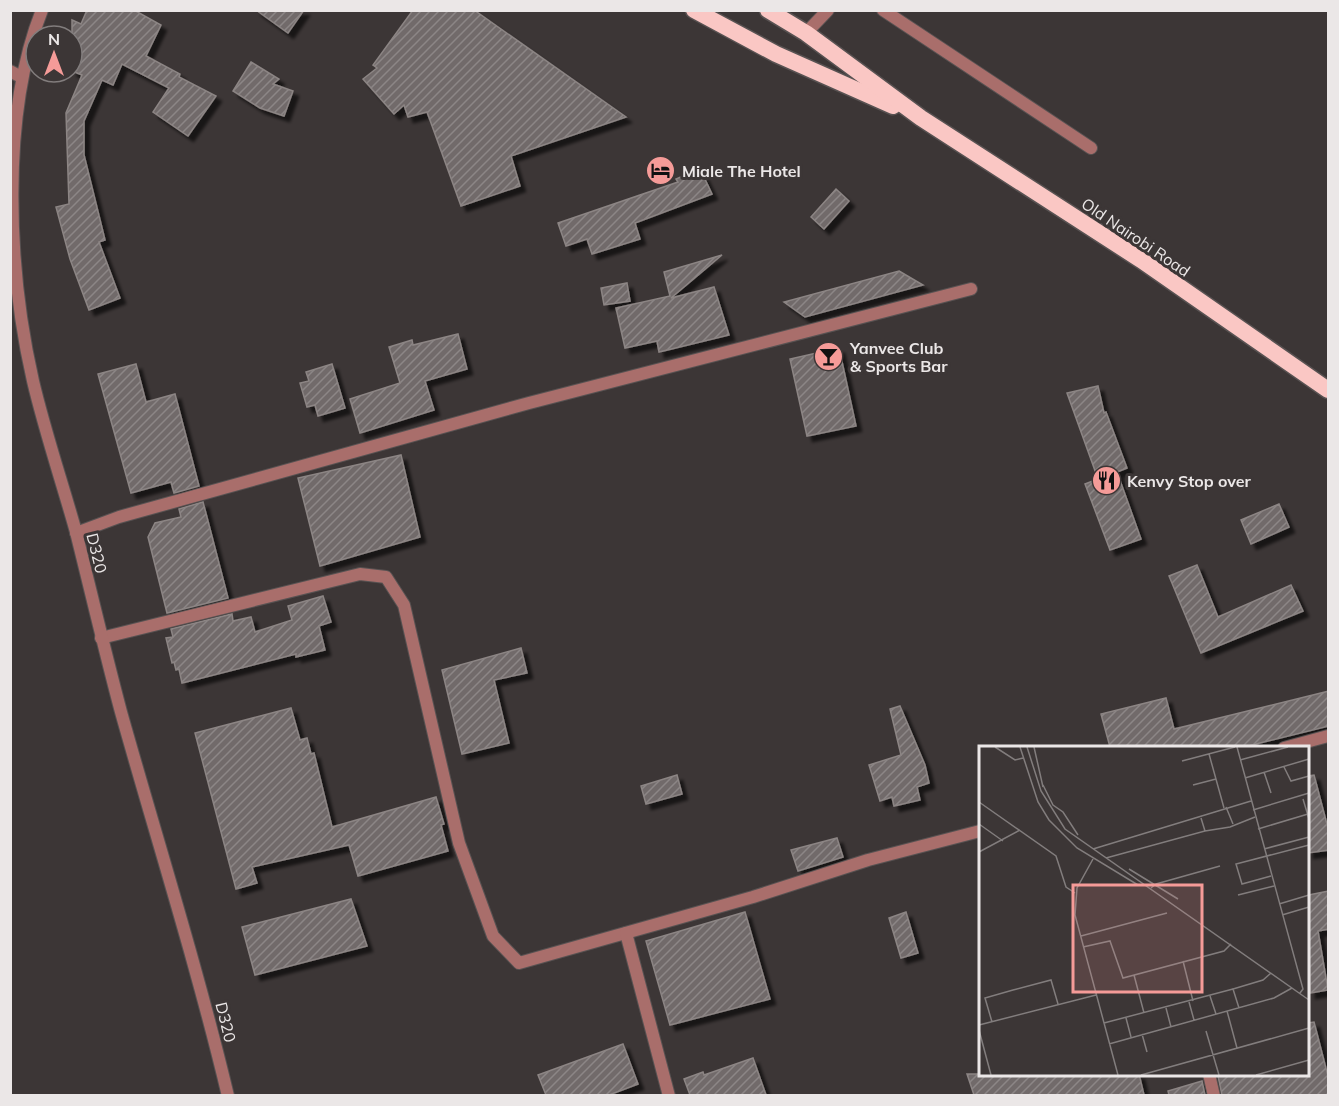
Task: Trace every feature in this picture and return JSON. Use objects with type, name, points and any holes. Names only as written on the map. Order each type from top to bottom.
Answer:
[{"type":"highway","name":"Old Nairobi Road","points":[[694,10],[776,54],[921,118]]},
{"type":"highway","name":"Old Nairobi Road","points":[[768,10],[806,33],[921,118],[1141,260],[1329,390]]},
{"type":"street","name":"D320","points":[[42,10],[16,74],[13,168],[14,242],[21,312],[33,380],[76,532],[101,638],[197,967],[228,1095]]},
{"type":"street","points":[[806,33],[828,10]]},
{"type":"street","points":[[884,10],[1091,148]]},
{"type":"street","points":[[76,532],[120,517],[529,403],[971,289]]},
{"type":"street","points":[[101,638],[360,574],[386,577],[404,605],[459,843],[493,936],[519,963],[753,897],[868,860],[979,832]]},
{"type":"street","points":[[1288,746],[1329,736]]},
{"type":"street","points":[[626,933],[669,1095]]},
{"type":"street","points":[[1209,1076],[1214,1095]]},
{"type":"building","points":[[87,10],[134,10],[161,25],[146,56],[180,74],[179,77],[216,96],[188,136],[153,112],[169,88],[122,64],[113,85],[102,80],[84,121],[84,155],[105,240],[99,242],[120,298],[89,310],[70,259],[56,207],[69,204],[66,113],[78,84],[84,84],[84,24],[81,24]]},
{"type":"building","points":[[256,10],[304,10],[288,33]]},
{"type":"building","points":[[413,10],[474,10],[626,117],[511,156],[520,186],[461,206],[427,112],[408,117],[404,105],[394,114],[363,79],[377,68],[373,65]]},
{"type":"building","points":[[251,62],[279,79],[273,84],[293,91],[284,116],[260,108],[233,91]]},
{"type":"building","points":[[694,171],[697,178],[703,175],[712,194],[635,223],[640,239],[592,254],[587,239],[566,246],[558,223],[678,182],[676,179]]},
{"type":"building","points":[[836,189],[849,201],[824,229],[811,217]]},
{"type":"building","points":[[722,255],[671,298],[714,287],[729,335],[659,352],[657,341],[625,348],[616,308],[670,296],[664,272]]},
{"type":"building","points":[[899,271],[923,285],[805,317],[784,302]]},
{"type":"building","points":[[627,283],[630,301],[604,305],[601,288]]},
{"type":"building","points":[[458,334],[467,369],[425,381],[434,410],[360,433],[350,399],[400,383],[389,347],[412,340],[413,345]]},
{"type":"building","points":[[839,348],[856,426],[807,436],[790,359]]},
{"type":"building","points":[[136,364],[146,402],[175,394],[199,486],[174,493],[171,482],[131,493],[98,374]]},
{"type":"building","points":[[332,364],[345,408],[318,416],[315,405],[307,407],[300,383],[309,381],[306,372]]},
{"type":"building","name":"Kenvy Stop over","points":[[1098,386],[1104,413],[1106,412],[1127,468],[1117,472],[1141,539],[1110,550],[1085,484],[1098,479],[1067,393]]},
{"type":"building","points":[[401,455],[420,537],[320,566],[298,478]]},
{"type":"building","points":[[203,502],[228,598],[167,613],[148,537],[155,523],[181,517],[179,509]]},
{"type":"building","points":[[1279,504],[1289,527],[1251,544],[1241,520]]},
{"type":"building","points":[[1197,565],[1218,617],[1291,585],[1303,611],[1201,653],[1169,576]]},
{"type":"building","points":[[323,596],[331,622],[319,626],[325,650],[296,657],[296,654],[182,683],[179,669],[176,670],[174,662],[172,663],[166,638],[173,637],[171,629],[232,614],[233,621],[251,617],[255,632],[292,620],[288,606]]},
{"type":"building","points":[[521,648],[527,673],[494,680],[509,743],[462,754],[442,670]]},
{"type":"building","points":[[1329,691],[1329,726],[1248,746],[1110,746],[1101,714],[1166,698],[1174,729]]},
{"type":"building","points":[[900,706],[925,765],[929,783],[917,787],[920,800],[894,806],[892,797],[880,801],[869,765],[901,755],[890,709]]},
{"type":"building","points":[[291,708],[300,740],[307,738],[311,754],[314,753],[332,827],[436,797],[444,824],[441,825],[448,851],[358,876],[349,845],[252,867],[257,883],[236,889],[195,733]]},
{"type":"building","points":[[677,775],[682,794],[646,804],[641,786]]},
{"type":"building","points":[[1314,775],[1329,832],[1329,850],[1309,853],[1309,776]]},
{"type":"building","points":[[837,838],[843,857],[798,871],[791,850]]},
{"type":"building","points":[[1329,891],[1329,929],[1318,931],[1328,990],[1310,993],[1309,944],[1309,895]]},
{"type":"building","points":[[351,899],[367,946],[255,975],[242,927]]},
{"type":"building","points":[[745,912],[770,999],[670,1025],[646,941]]},
{"type":"building","points":[[906,912],[918,953],[901,958],[889,918]]},
{"type":"building","points":[[1314,1022],[1329,1080],[1329,1095],[1222,1095],[1218,1076],[1309,1076],[1309,1023]]},
{"type":"building","points":[[623,1044],[638,1084],[609,1095],[546,1095],[538,1075]]},
{"type":"building","points":[[753,1058],[766,1095],[690,1095],[684,1079],[703,1072],[704,1075]]},
{"type":"building","points":[[967,1074],[979,1074],[979,1076],[1139,1076],[1144,1095],[974,1095]]},
{"type":"building","points":[[1202,1081],[1205,1095],[1169,1095],[1168,1091]]},
{"type":"place","name":"Miale The Hotel","points":[[661,171]]},
{"type":"place","name":"Yanvee Club & Sports Bar","points":[[829,357]]},
{"type":"place","name":"Kenvy Stop over","points":[[1106,481]]}]
